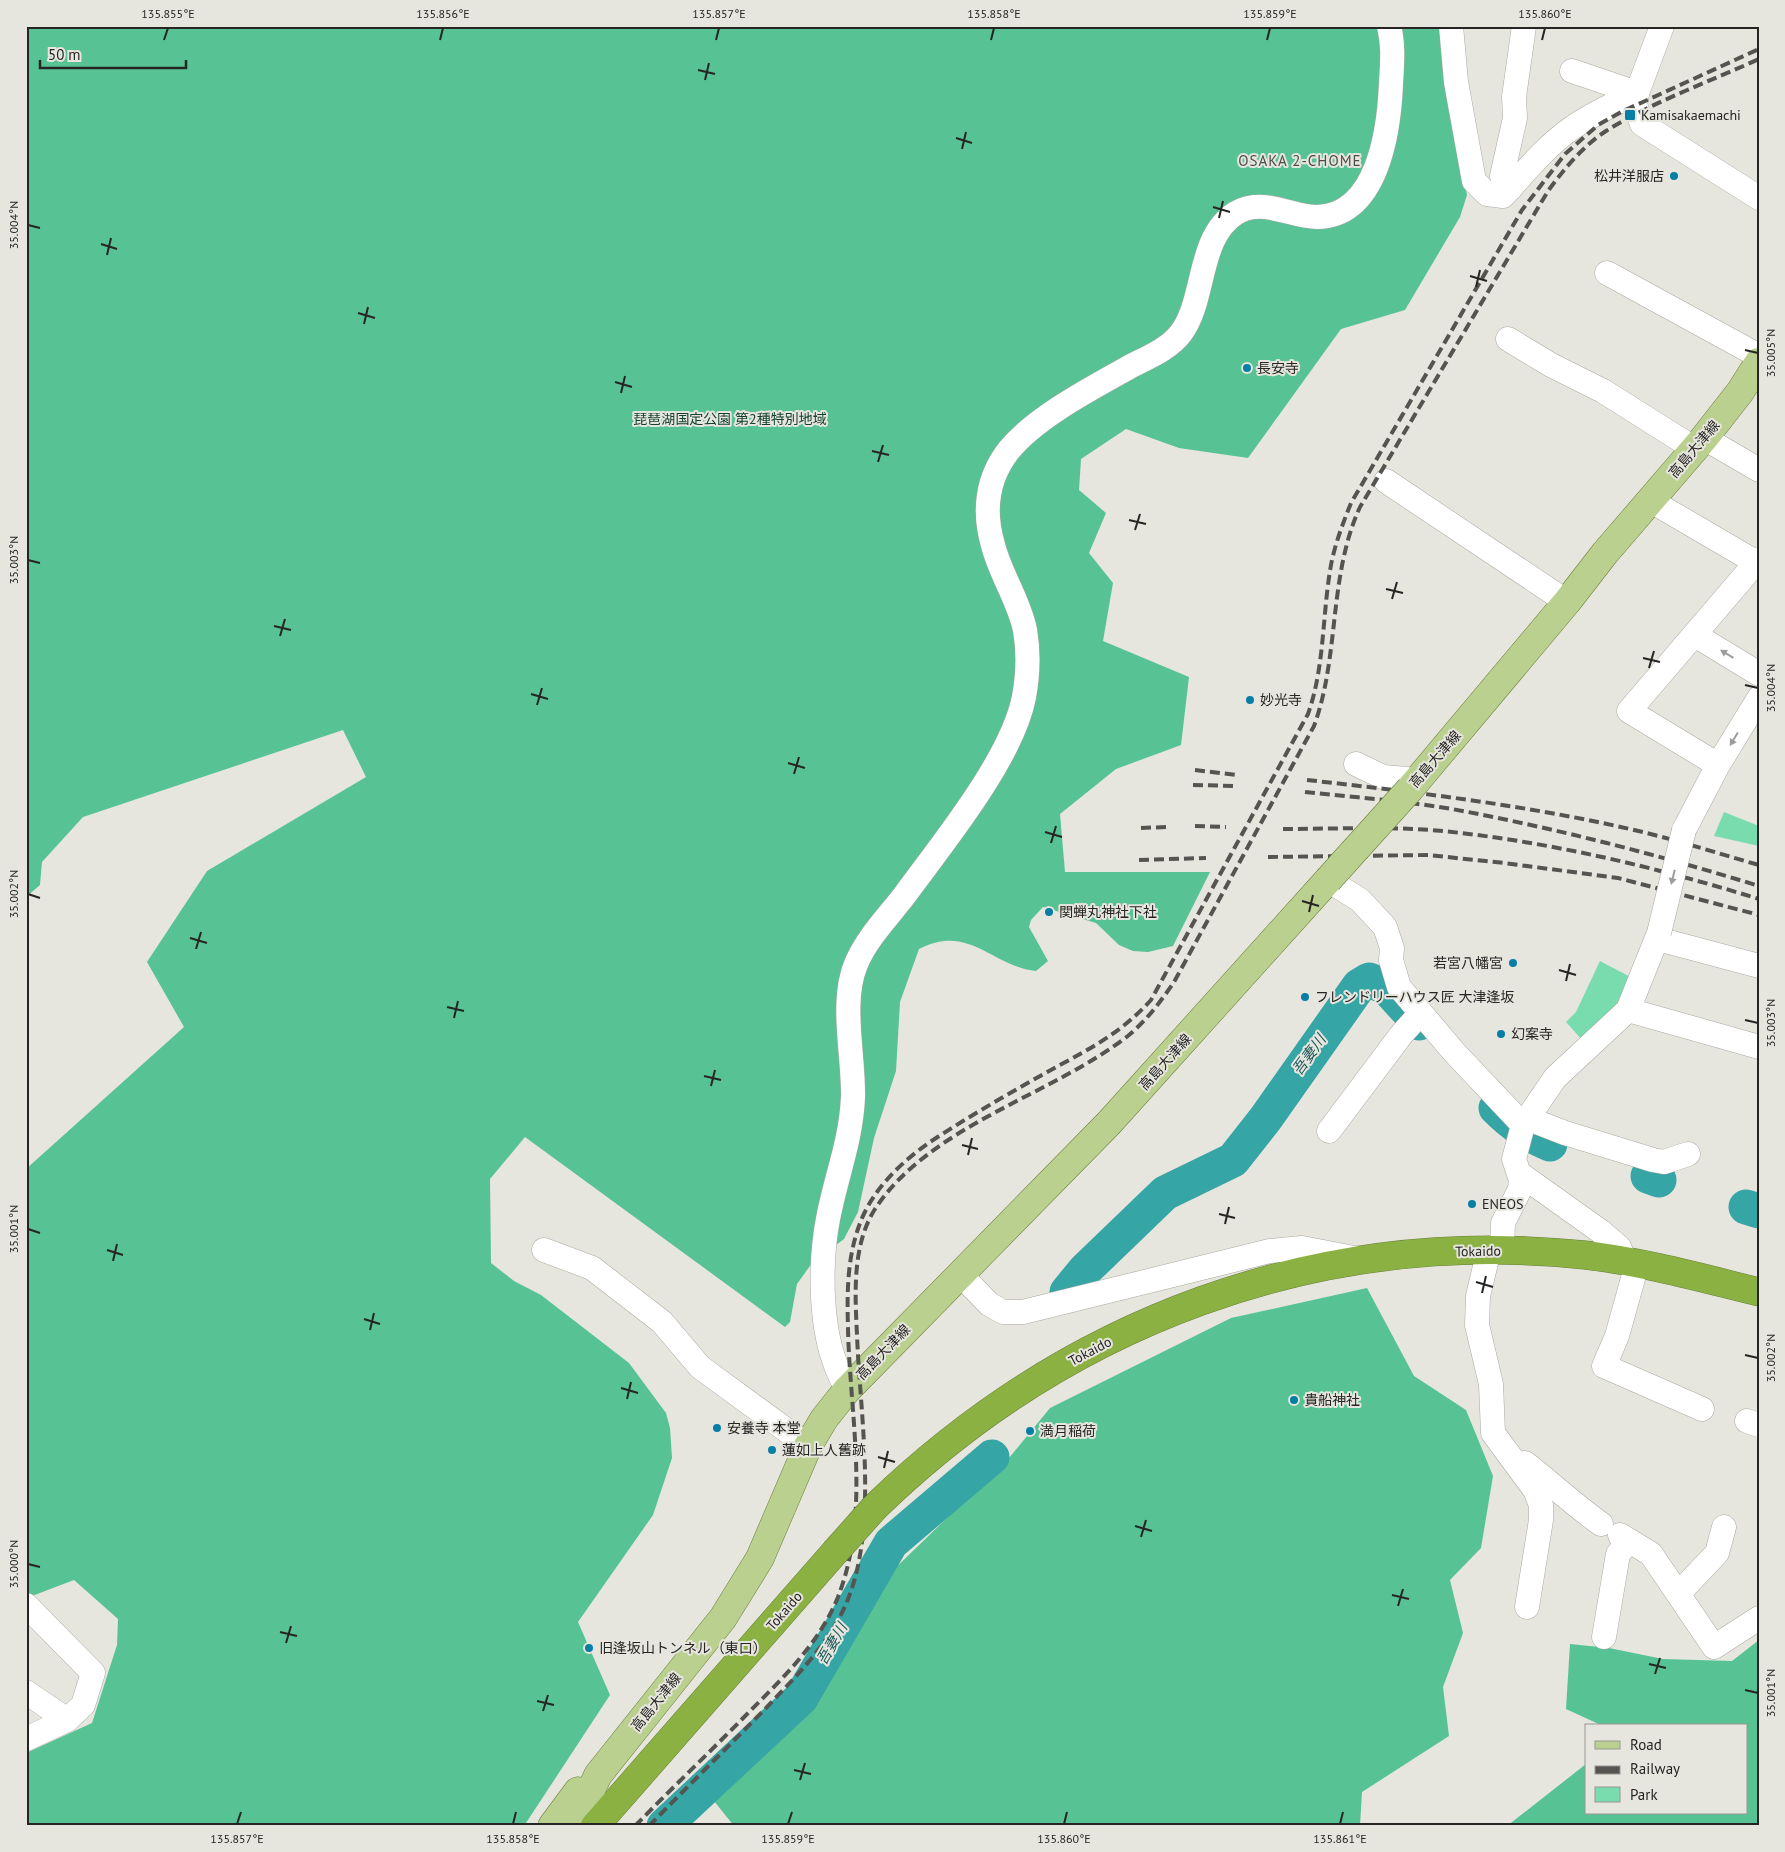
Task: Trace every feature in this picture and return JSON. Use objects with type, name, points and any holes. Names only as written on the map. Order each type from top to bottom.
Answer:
[{"type":"highway","name":"Tokaido","points":[[596,1826],[875,1507],[914,1471],[966,1429],[1055,1369],[1097,1346],[1174,1311],[1240,1287],[1329,1264],[1428,1252],[1495,1250],[1550,1252],[1631,1263],[1759,1292]]},
{"type":"main road","name":"高島大津線","points":[[598,1775],[723,1618],[741,1591],[772,1534],[808,1446],[824,1419],[846,1390],[1110,1123],[1328,880],[1413,784],[1567,602],[1604,553],[1651,501],[1740,392],[1759,362]]},
{"type":"main road","points":[[552,1826],[584,1783],[598,1775]]},
{"type":"main road","points":[[574,1826],[598,1775]]},
{"type":"street","points":[[846,1390],[829,1342],[823,1262],[827,1223],[846,1153],[851,1126],[853,1092],[850,998],[854,966],[872,934],[901,899],[983,784],[1010,740],[1023,701],[1028,661],[1025,629],[1016,601],[992,544],[988,490],[998,466],[1011,447],[1037,424],[1088,390],[1159,351],[1179,335],[1191,315],[1210,248],[1222,228],[1236,213],[1254,208],[1272,208],[1317,217],[1341,211],[1359,198],[1376,170],[1388,130],[1392,42],[1389,26]]},
{"type":"street","points":[[1451,26],[1456,82],[1474,181],[1487,194],[1503,196],[1547,149],[1571,129],[1598,111],[1637,93]]},
{"type":"street","points":[[1510,188],[1502,176],[1515,118],[1514,97],[1524,26]]},
{"type":"street","points":[[1662,26],[1637,93],[1635,105],[1642,124],[1759,198]]},
{"type":"street","points":[[1572,71],[1637,93]]},
{"type":"street","points":[[1607,273],[1759,356]]},
{"type":"street","points":[[1508,339],[1551,365],[1699,443],[1759,470]]},
{"type":"street","points":[[1386,481],[1567,602]]},
{"type":"street","points":[[1651,501],[1758,562],[1630,712],[1718,765]]},
{"type":"street","points":[[1695,635],[1759,674]]},
{"type":"street","points":[[1527,1607],[1541,1520],[1541,1505],[1535,1490],[1493,1433],[1491,1384],[1477,1325],[1478,1296],[1503,1223],[1520,1189],[1520,1174],[1514,1159],[1523,1126],[1555,1078],[1628,1010],[1658,936],[1684,830],[1718,765],[1759,698]]},
{"type":"street","points":[[1356,764],[1383,777],[1413,784]]},
{"type":"street","points":[[1328,880],[1360,900],[1385,927],[1392,948],[1391,960],[1399,987],[1415,1019],[1523,1126],[1565,1133],[1664,1162],[1688,1154]]},
{"type":"street","points":[[1658,936],[1759,966]]},
{"type":"street","points":[[1628,1010],[1759,1047]]},
{"type":"street","points":[[1329,1131],[1415,1019]]},
{"type":"street","points":[[1520,1174],[1600,1231],[1619,1247],[1631,1263],[1617,1336],[1604,1366],[1702,1409]]},
{"type":"street","points":[[960,1274],[989,1304],[1003,1312],[1023,1312],[1270,1251],[1302,1248],[1359,1259]]},
{"type":"street","points":[[544,1250],[592,1268],[662,1322],[700,1367],[808,1446]]},
{"type":"street","points":[[1507,1453],[1522,1460],[1556,1488],[1569,1502],[1609,1533],[1618,1554],[1604,1637]]},
{"type":"street","points":[[1541,1505],[1550,1507],[1609,1533],[1651,1554],[1714,1647],[1759,1618]]},
{"type":"street","points":[[1679,1593],[1717,1553],[1724,1527]]},
{"type":"street","points":[[26,1605],[93,1673],[83,1705],[67,1720],[26,1739]]},
{"type":"street","points":[[26,1692],[67,1720]]},
{"type":"green space","name":"琵琶湖国定公園 第2種特別地域","points":[[26,26],[1439,26],[1447,93],[1467,195],[1460,217],[1405,310],[1341,329],[1248,458],[1179,448],[1126,429],[1081,459],[1079,490],[1106,513],[1089,553],[1113,583],[1103,641],[1189,677],[1181,745],[1116,769],[1060,814],[1065,872],[1210,872],[1173,946],[1148,952],[1133,951],[1119,945],[1096,923],[1043,907],[1031,920],[1029,927],[1048,961],[1036,971],[1020,968],[966,943],[952,941],[937,942],[919,949],[900,1002],[896,1071],[874,1138],[858,1212],[844,1239],[812,1263],[797,1284],[790,1322],[785,1327],[525,1137],[490,1179],[491,1263],[514,1281],[541,1295],[629,1363],[666,1413],[670,1428],[672,1458],[653,1515],[578,1622],[610,1695],[524,1826],[26,1826],[26,1753],[92,1723],[117,1645],[118,1619],[74,1580],[32,1596],[26,1591],[26,1169],[184,1027],[147,962],[207,871],[366,777],[343,730],[83,817],[42,862],[40,885],[26,897]]},
{"type":"green space","points":[[1724,812],[1759,826],[1759,846],[1714,836]]},
{"type":"green space","points":[[1600,961],[1636,980],[1630,991],[1584,1042],[1566,1022],[1576,1012]]},
{"type":"green space","points":[[1367,1288],[1414,1376],[1466,1410],[1493,1476],[1481,1548],[1450,1580],[1463,1633],[1443,1687],[1449,1736],[1362,1792],[1360,1826],[734,1826],[714,1801],[808,1712],[886,1577],[1009,1458],[1050,1408],[1231,1318]]},
{"type":"green space","points":[[1759,1640],[1759,1826],[1507,1826],[1585,1765],[1585,1814],[1748,1814],[1748,1724],[1599,1724],[1566,1709],[1570,1644],[1609,1648],[1663,1659],[1732,1661]]},
{"type":"waterway","name":"吾妻川","points":[[1067,1292],[1085,1270],[1165,1193],[1233,1160],[1266,1118],[1359,986],[1369,980],[1386,987],[1419,1023]]},
{"type":"waterway","name":"吾妻川","points":[[1496,1108],[1521,1129],[1550,1144]]},
{"type":"waterway","name":"吾妻川","points":[[1648,1176],[1659,1180]]},
{"type":"waterway","name":"吾妻川","points":[[1746,1207],[1759,1211]]},
{"type":"waterway","name":"吾妻川","points":[[664,1826],[801,1698],[891,1543],[992,1457]]},
{"type":"railway","points":[[635,1826],[788,1672],[811,1644],[838,1597],[848,1565],[854,1532],[856,1498],[856,1464],[849,1362],[849,1277],[855,1238],[864,1213],[871,1201],[888,1179],[908,1159],[930,1142],[993,1103],[1096,1045],[1119,1029],[1151,1000],[1308,714],[1318,678],[1331,565],[1337,541],[1351,503],[1522,210],[1565,154],[1598,125],[1621,112],[1759,49]]},
{"type":"railway","points":[[649,1826],[800,1671],[830,1633],[846,1604],[856,1574],[862,1541],[865,1507],[864,1436],[856,1319],[857,1270],[862,1238],[875,1209],[899,1180],[927,1155],[959,1133],[1099,1056],[1129,1035],[1159,1003],[1174,982],[1314,726],[1328,672],[1343,561],[1360,507],[1548,191],[1574,158],[1606,131],[1661,102],[1759,59]]},
{"type":"railway","points":[[1195,770],[1237,775]]},
{"type":"railway","points":[[1307,780],[1429,794],[1590,820],[1646,833],[1759,865]]},
{"type":"railway","points":[[1193,785],[1235,786]]},
{"type":"railway","points":[[1305,792],[1379,799],[1491,816],[1607,843],[1759,886]]},
{"type":"railway","points":[[1195,826],[1226,827]]},
{"type":"railway","points":[[1141,828],[1166,827]]},
{"type":"railway","points":[[1283,829],[1403,829],[1483,836],[1563,849],[1642,866],[1759,899]]},
{"type":"railway","points":[[1268,857],[1428,855],[1504,863],[1618,878],[1759,915]]},
{"type":"railway","points":[[1139,860],[1206,858]]},
{"type":"place","name":"Kamisakaemachi","points":[[1630,115]]},
{"type":"place","name":"松井洋服店","points":[[1674,176]]},
{"type":"place","name":"長安寺","points":[[1247,368]]},
{"type":"place","name":"妙光寺","points":[[1250,700]]},
{"type":"place","name":"関蝉丸神社下社","points":[[1049,912]]},
{"type":"place","name":"若宮八幡宮","points":[[1513,963]]},
{"type":"place","name":"フレンドリーハウス匠 大津逢坂","points":[[1305,997]]},
{"type":"place","name":"幻案寺","points":[[1501,1034]]},
{"type":"place","name":"ENEOS","points":[[1472,1204]]},
{"type":"place","name":"貴船神社","points":[[1294,1400]]},
{"type":"place","name":"安養寺 本堂","points":[[717,1428]]},
{"type":"place","name":"満月稲荷","points":[[1030,1431]]},
{"type":"place","name":"蓮如上人舊跡","points":[[772,1450]]},
{"type":"place","name":"旧逢坂山トンネル（東口）","points":[[589,1648]]},
{"type":"district","name":"OSAKA 2-CHOME","points":[[1300,161]]}]
